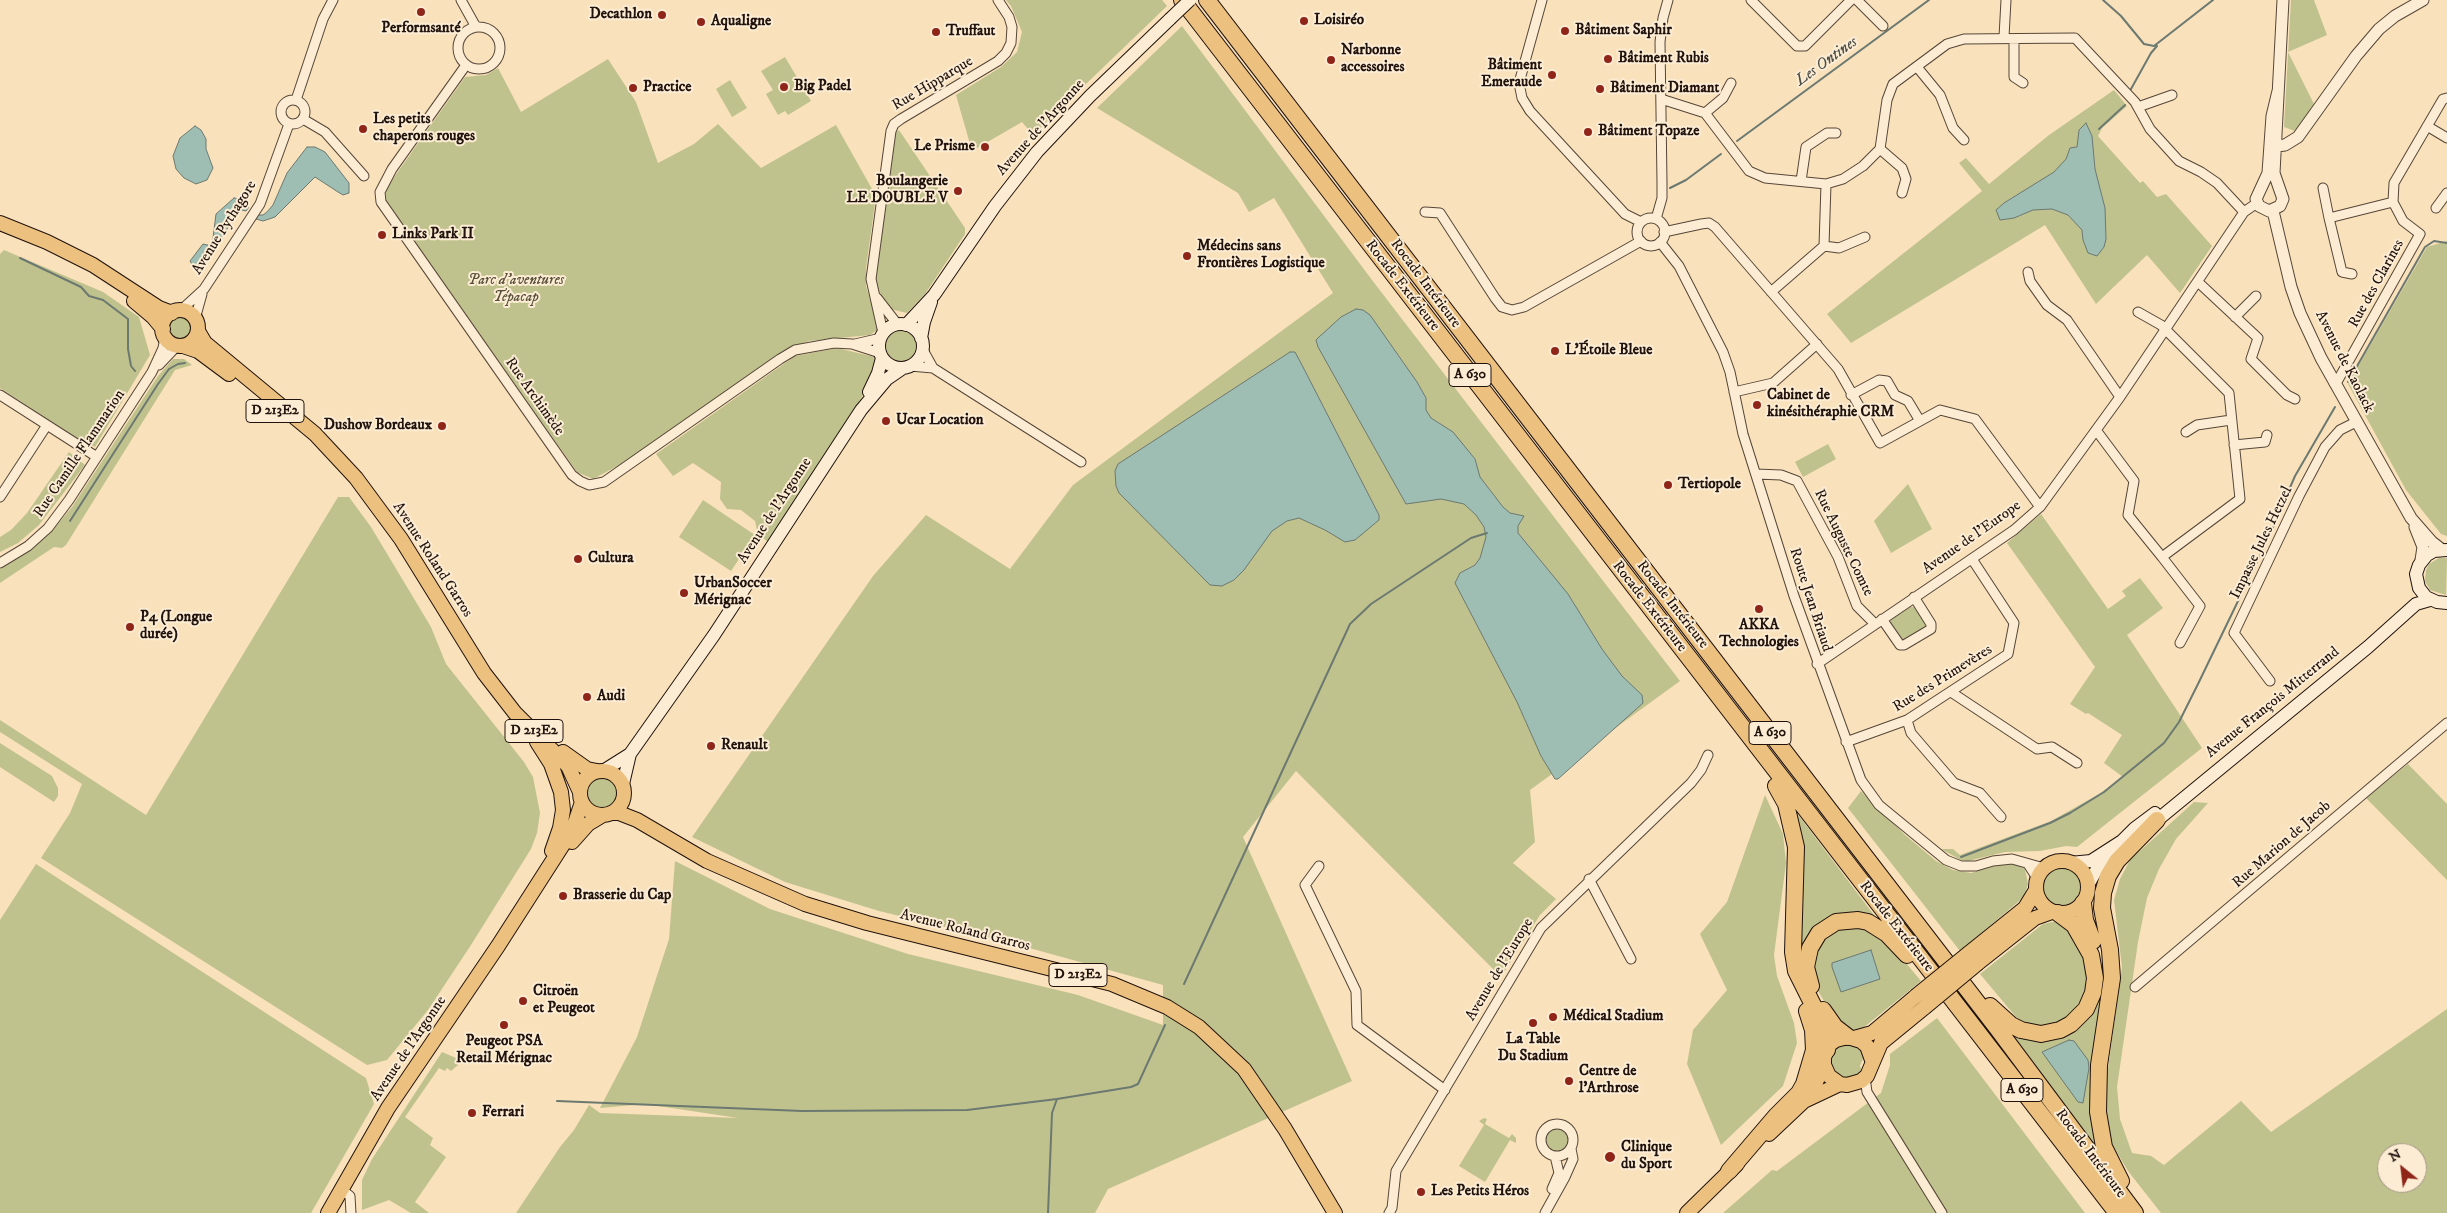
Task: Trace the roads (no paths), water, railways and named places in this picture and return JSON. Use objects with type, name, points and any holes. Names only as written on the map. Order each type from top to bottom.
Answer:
[{"type":"highway","name":"Rocade Extérieure","points":[[1182,0],[1747,733],[1795,798],[2117,1213]]},
{"type":"highway","name":"Rocade Intérieure","points":[[1207,0],[1904,907],[2135,1213]]},
{"type":"highway","points":[[1747,733],[1748,745],[1777,788],[1790,818],[1797,860],[1792,952],[1796,971],[1823,1025],[1825,1057]]},
{"type":"highway","points":[[2145,1213],[2117,1175],[2104,1147],[2100,1130],[2098,1091],[2108,995],[2112,978],[2112,965],[2102,908],[2103,893],[2108,876],[2117,861],[2157,820]]},
{"type":"highway","points":[[2083,902],[2084,920],[2104,968],[2108,995]]},
{"type":"highway","points":[[1904,907],[2001,1018],[2021,1030],[2041,1034],[2060,1030],[2071,1024],[2086,1009],[2093,993],[2095,978],[2086,946],[2074,925],[2055,913]]},
{"type":"highway","points":[[1851,1037],[1835,1028],[1824,1012],[1808,978],[1807,957],[1813,940],[1828,926],[1847,920],[1858,920],[1877,927],[1904,952],[1920,971],[1947,993]]},
{"type":"highway","points":[[1729,1171],[1776,1116],[1799,1093],[1811,1065],[1814,1050],[1813,1030],[1791,973],[1789,953],[1793,922]]},
{"type":"main road","name":"Avenue de l'Argonne","points":[[922,344],[924,322],[934,296],[985,220],[1037,152],[1090,96],[1190,0]]},
{"type":"main road","points":[[0,223],[85,261],[159,308],[189,313],[196,325],[192,341],[180,346],[164,333],[142,307],[84,270],[0,232]]},
{"type":"main road","name":"Avenue de l'Argonne","points":[[902,325],[934,296]]},
{"type":"main road","points":[[164,333],[165,320],[176,312]]},
{"type":"main road","name":"Avenue Roland Garros","points":[[196,325],[205,343],[315,434],[335,455],[401,539],[474,654],[484,673],[515,713],[568,766],[581,797]]},
{"type":"main road","points":[[902,325],[918,332],[922,344],[919,358],[906,367],[891,366],[881,355],[882,335],[902,325]]},
{"type":"main road","name":"Avenue Roland Garros","points":[[180,346],[198,351],[231,376],[360,486]]},
{"type":"main road","name":"Avenue de l'Argonne","points":[[861,410],[878,373],[881,355]]},
{"type":"main road","name":"Avenue de l'Argonne","points":[[630,754],[714,635],[861,410],[887,379],[906,367]]},
{"type":"main road","points":[[2444,549],[2434,551],[2421,560],[2416,574],[2417,584],[2422,593],[2430,600],[2446,603]]},
{"type":"main road","name":"Avenue François Mitterrand","points":[[2368,647],[2390,615],[2411,598],[2417,584]]},
{"type":"main road","name":"Avenue François Mitterrand","points":[[2083,902],[2088,886],[2097,870],[2199,784],[2368,647],[2416,604],[2430,600]]},
{"type":"main road","name":"Avenue Roland Garros","points":[[474,654],[511,701],[545,736],[587,769],[600,771]]},
{"type":"main road","points":[[484,673],[500,701],[541,746],[551,764],[561,792],[563,810],[560,828],[556,842],[533,892]]},
{"type":"main road","points":[[630,754],[620,806],[607,814],[590,811],[581,797],[585,779],[630,754]]},
{"type":"main road","points":[[600,771],[615,775],[623,790]]},
{"type":"main road","name":"Avenue François Mitterrand","points":[[2039,879],[2054,862],[2091,861],[2122,841],[2135,828],[2199,784]]},
{"type":"main road","name":"Avenue Roland Garros","points":[[623,790],[631,806],[642,816],[729,872]]},
{"type":"main road","name":"Avenue de l'Argonne","points":[[328,1213],[388,1108],[573,829],[581,797]]},
{"type":"main road","name":"Avenue Roland Garros","points":[[607,814],[619,813],[637,820],[688,852],[785,897],[834,914],[1112,984],[1174,1011],[1212,1037],[1244,1069],[1285,1130],[1335,1213]]},
{"type":"main road","name":"Avenue de l'Argonne","points":[[522,908],[579,833],[588,824],[607,814]]},
{"type":"main road","points":[[2070,863],[2082,872],[2088,886]]},
{"type":"main road","points":[[2039,879],[2041,903],[2055,913]]},
{"type":"main road","points":[[1804,1101],[1853,1082],[1871,1068],[1872,1060],[1881,1043],[1921,1002],[1974,958],[2025,908],[2039,879]]},
{"type":"main road","points":[[1974,958],[2035,918],[2072,911],[2083,902]]},
{"type":"main road","points":[[1687,1213],[1804,1101],[1816,1082],[1825,1057],[1836,1040],[1872,1032],[1921,1002]]},
{"type":"main road","points":[[1851,1037],[1867,1046],[1872,1060]]},
{"type":"main road","points":[[1825,1057],[1829,1076],[1853,1082]]},
{"type":"street","points":[[296,100],[323,19],[333,0]]},
{"type":"street","points":[[461,0],[476,27]]},
{"type":"street","name":"Rue Hipparque","points":[[882,335],[871,279],[891,131],[894,124],[998,61],[1006,53],[1011,43],[1012,27],[1009,17],[998,0]]},
{"type":"street","points":[[1542,0],[1519,82],[1522,98],[1530,111],[1626,214],[1641,222]]},
{"type":"street","points":[[1656,219],[1662,198],[1660,42],[1663,18],[1668,0]]},
{"type":"street","points":[[1751,0],[1797,46],[1805,46],[1851,0]]},
{"type":"street","points":[[1857,0],[1883,26]]},
{"type":"street","points":[[2004,37],[2006,0]]},
{"type":"street","points":[[2278,91],[2272,116],[2268,173],[2257,194],[2257,203],[2262,209],[2272,211],[2282,203],[2282,194],[2278,188],[2274,173],[2283,0]]},
{"type":"street","points":[[2323,101],[2352,53],[2368,33],[2392,12],[2414,0]]},
{"type":"street","points":[[2276,146],[2285,145],[2298,137],[2323,101],[2379,29],[2395,16],[2423,0]]},
{"type":"street","points":[[476,27],[488,28],[500,43],[500,50],[494,63],[488,67],[474,68],[466,65],[458,54],[459,40],[469,29],[476,27]]},
{"type":"street","points":[[1661,99],[1705,113],[1749,171],[1765,178],[1826,184],[1844,178],[1863,166],[1880,150],[1887,100],[1893,84],[1947,44],[1964,39],[2004,37],[2014,39],[2075,38],[2138,107],[2150,129],[2179,161],[2201,172],[2217,183],[2244,212]]},
{"type":"street","points":[[2014,39],[2014,77],[2023,82]]},
{"type":"street","name":"Rue Archimède","points":[[466,65],[392,169],[380,192],[381,202],[572,475],[580,481],[589,485],[604,482],[795,350],[834,343],[852,344],[881,355]]},
{"type":"street","points":[[1917,67],[1940,96],[1953,128],[1964,140]]},
{"type":"street","points":[[1705,113],[1724,98],[1731,83]]},
{"type":"street","points":[[2138,107],[2172,95]]},
{"type":"street","points":[[2329,218],[2393,202],[2394,183],[2444,99],[2447,98]]},
{"type":"street","points":[[296,100],[304,107],[303,119],[297,124],[289,124],[283,119],[281,111],[287,101],[296,100]]},
{"type":"street","points":[[303,119],[325,132],[364,176]]},
{"type":"street","name":"Avenue Pythagore","points":[[176,312],[204,289],[265,196],[289,124]]},
{"type":"street","points":[[2428,126],[2447,138]]},
{"type":"street","points":[[1801,181],[1806,147],[1826,133],[1836,133]]},
{"type":"street","points":[[2269,160],[2276,146]]},
{"type":"street","points":[[1880,150],[1902,168],[1906,179],[1902,193]]},
{"type":"street","points":[[1771,292],[1824,246],[1826,184]]},
{"type":"street","points":[[2261,187],[2270,185],[2278,188]]},
{"type":"street","points":[[2323,188],[2342,272],[2352,274]]},
{"type":"street","points":[[2436,208],[2447,193]]},
{"type":"street","name":"Rue des Clarines","points":[[2334,382],[2338,380],[2420,234],[2403,221],[2393,202]]},
{"type":"street","name":"Avenue de l'Europe","points":[[1817,664],[2014,530],[2040,507],[2120,397],[2244,212],[2250,206],[2257,203]]},
{"type":"street","name":"Avenue de Kaolack","points":[[2272,211],[2300,313],[2334,382],[2411,518],[2423,547],[2421,560]]},
{"type":"street","points":[[1425,212],[1440,213],[1494,298],[1502,307],[1512,310],[1524,307],[1641,241]]},
{"type":"street","points":[[1647,218],[1656,219],[1662,224],[1664,232],[1660,242],[1650,245],[1641,241],[1637,234],[1641,222],[1647,218]]},
{"type":"street","points":[[1664,232],[1708,223],[1714,227],[1838,369],[1851,395],[1880,443],[1940,410],[1976,419],[2040,507]]},
{"type":"street","points":[[1824,246],[1839,248],[1865,237]]},
{"type":"street","name":"Route Jean Briaud","points":[[1660,242],[1679,266],[1721,346],[1756,474],[1817,664],[1861,780],[1879,805],[1946,860],[1961,866],[1976,866],[2004,858],[2019,860],[2028,864],[2039,879]]},
{"type":"street","points":[[2028,272],[2030,281],[2047,305],[2067,320],[2120,397]]},
{"type":"street","points":[[2198,282],[2258,338],[2251,360],[2287,394],[2295,398]]},
{"type":"street","name":"Avenue Pythagore","points":[[196,325],[204,289]]},
{"type":"street","points":[[874,294],[902,325]]},
{"type":"street","points":[[2235,317],[2256,296]]},
{"type":"street","points":[[2138,312],[2161,324],[2164,330],[2229,393],[2240,499],[2162,557]]},
{"type":"street","name":"Rue Camille Flammarion","points":[[0,564],[28,546],[48,528],[152,372],[163,348],[164,333]]},
{"type":"street","name":"Rue Archimède","points":[[852,344],[882,335]]},
{"type":"street","points":[[922,344],[933,368]]},
{"type":"street","points":[[1734,392],[1771,385],[1817,344]]},
{"type":"street","name":"Rue Camille Flammarion","points":[[152,372],[180,346]]},
{"type":"street","points":[[906,367],[933,368],[1082,462]]},
{"type":"street","points":[[1851,395],[1880,380],[1887,380],[1895,395],[1908,401],[1920,421]]},
{"type":"street","points":[[0,395],[97,456]]},
{"type":"street","points":[[2186,432],[2197,425],[2231,420]]},
{"type":"street","name":"Impasse Jules Hetzel","points":[[2270,681],[2234,633],[2299,496],[2325,447],[2340,430],[2356,422]]},
{"type":"street","points":[[0,497],[47,425]]},
{"type":"street","points":[[2096,430],[2134,482],[2128,515],[2200,606],[2180,643]]},
{"type":"street","points":[[2234,445],[2265,442],[2267,435]]},
{"type":"street","name":"Rue Auguste Comte","points":[[1756,474],[1781,475],[1797,481],[1838,557],[1857,606],[1879,622]]},
{"type":"street","name":"Avenue de Kaolack","points":[[2411,518],[2432,542],[2444,549]]},
{"type":"street","name":"Rue des Primevères","points":[[1846,742],[1907,720],[2008,654],[2013,638],[2014,623],[1972,559]]},
{"type":"street","points":[[1879,622],[1900,645],[1904,646],[1931,628],[1931,624],[1914,597]]},
{"type":"street","points":[[1951,692],[2037,749],[2052,747],[2077,763]]},
{"type":"street","points":[[1907,720],[1911,733],[1954,783],[1980,793],[2001,817]]},
{"type":"street","name":"Rue Marion de Jacob","points":[[2135,987],[2447,723]]},
{"type":"street","name":"Avenue de l'Europe","points":[[1389,1213],[1392,1208],[1396,1171],[1541,928],[1589,879],[1692,783],[1708,755]]},
{"type":"street","points":[[1318,866],[1305,885],[1356,991],[1358,1025],[1444,1090]]},
{"type":"street","points":[[1589,879],[1631,959]]},
{"type":"street","points":[[1853,1082],[1867,1092],[1942,1213]]},
{"type":"street","points":[[1545,1213],[1566,1175],[1572,1159],[1571,1149],[1574,1138],[1570,1130],[1563,1124],[1553,1124],[1544,1130],[1540,1141],[1547,1153],[1562,1156],[1571,1149]]},
{"type":"street","points":[[1538,1213],[1560,1173],[1555,1156]]},
{"type":"street","points":[[341,1189],[350,1196],[351,1213]]},
{"type":"water","points":[[2086,123],[2092,136],[2095,169],[2105,208],[2106,239],[2104,247],[2097,256],[2088,253],[2083,240],[2082,230],[2068,215],[2052,209],[2033,210],[2014,218],[2000,220],[1996,210],[2054,172],[2066,159],[2070,148],[2077,147],[2079,130]]},
{"type":"water","points":[[195,126],[201,130],[206,139],[206,149],[213,168],[207,180],[196,184],[184,178],[176,169],[173,156],[180,138]]},
{"type":"water","points":[[307,147],[315,147],[325,152],[349,183],[349,193],[343,195],[315,177],[275,217],[263,221],[256,219],[258,215],[263,215],[273,205],[287,173]]},
{"type":"water","points":[[234,198],[240,199],[249,207],[246,211],[242,210],[236,215],[204,265],[194,268],[190,261],[203,244],[212,246],[216,214]]},
{"type":"water","points":[[1356,309],[1363,310],[1370,315],[1417,382],[1426,398],[1426,410],[1431,418],[1453,432],[1475,459],[1480,477],[1503,507],[1510,513],[1524,516],[1518,526],[1518,533],[1568,594],[1602,649],[1622,676],[1642,695],[1643,703],[1558,779],[1555,779],[1541,756],[1517,702],[1455,583],[1460,573],[1475,565],[1480,558],[1486,537],[1484,527],[1476,515],[1464,504],[1441,499],[1406,504],[1318,347],[1316,340],[1341,317]]},
{"type":"water","points":[[1290,352],[1295,352],[1303,367],[1379,515],[1379,520],[1355,540],[1345,542],[1299,518],[1287,521],[1272,531],[1244,570],[1234,580],[1222,586],[1210,585],[1119,493],[1116,486],[1115,471],[1118,464]]},
{"type":"water","points":[[1871,950],[1880,979],[1841,992],[1832,963]]},
{"type":"water","points":[[2069,1040],[2074,1041],[2088,1060],[2089,1068],[2083,1103],[2078,1102],[2042,1052]]},
{"type":"waterway","name":"Les Ontines","points":[[1737,141],[1929,0]]},
{"type":"waterway","name":"Les Ontines","points":[[2103,0],[2121,16],[2144,44],[2154,46],[2213,0]]},
{"type":"waterway","points":[[2131,89],[2151,53],[2157,46]]},
{"type":"waterway","points":[[2099,129],[2125,105]]},
{"type":"waterway","name":"Les Ontines","points":[[1670,188],[1686,180],[1721,154]]},
{"type":"waterway","points":[[2348,382],[2425,247],[2434,241],[2447,243]]},
{"type":"waterway","points":[[20,258],[81,287],[89,296],[103,300],[128,319],[128,349],[131,366],[135,371]]},
{"type":"waterway","points":[[70,521],[158,384],[169,369],[178,364],[185,363]]},
{"type":"waterway","points":[[1961,857],[2050,823],[2070,813],[2104,792],[2164,743],[2179,722],[2198,684],[2267,541],[2295,476],[2335,407]]},
{"type":"waterway","points":[[1184,984],[1350,624],[1371,604],[1471,538],[1487,533]]},
{"type":"waterway","points":[[1048,1213],[1052,1113],[1057,1099],[1131,1087],[1138,1084],[1165,1025]]},
{"type":"waterway","points":[[557,1101],[802,1111],[967,1110],[1057,1099]]},
{"type":"place","name":"Performsanté","points":[[421,12]]},
{"type":"place","name":"Decathlon","points":[[662,15]]},
{"type":"place","name":"Loisiréo","points":[[1304,21]]},
{"type":"place","name":"Aqualigne","points":[[701,22]]},
{"type":"place","name":"Bâtiment Saphir","points":[[1565,31]]},
{"type":"place","name":"Truffaut","points":[[936,32]]},
{"type":"place","name":"Bâtiment Rubis","points":[[1608,59]]},
{"type":"place","name":"Narbonne accessoires","points":[[1331,60]]},
{"type":"place","name":"Bâtiment Emeraude","points":[[1552,75]]},
{"type":"place","name":"Big Padel","points":[[784,87]]},
{"type":"place","name":"Practice","points":[[633,88]]},
{"type":"place","name":"Bâtiment Diamant","points":[[1600,89]]},
{"type":"place","name":"Les petits chaperons rouges","points":[[363,129]]},
{"type":"place","name":"Bâtiment Topaze","points":[[1588,132]]},
{"type":"place","name":"Le Prisme","points":[[985,147]]},
{"type":"place","name":"Boulangerie LE DOUBLE V","points":[[958,191]]},
{"type":"place","name":"Links Park II","points":[[382,235]]},
{"type":"place","name":"Médecins sans Frontières Logistique","points":[[1187,256]]},
{"type":"place","name":"L'Étoile Bleue","points":[[1555,351]]},
{"type":"place","name":"Cabinet de kinésithéraphie CRM","points":[[1757,405]]},
{"type":"place","name":"Ucar Location","points":[[886,421]]},
{"type":"place","name":"Dushow Bordeaux","points":[[442,426]]},
{"type":"place","name":"Tertiopole","points":[[1668,485]]},
{"type":"place","name":"Cultura","points":[[578,559]]},
{"type":"place","name":"UrbanSoccer Mérignac","points":[[684,593]]},
{"type":"place","name":"AKKA Technologies","points":[[1759,609]]},
{"type":"place","name":"P4 (Longue durée)","points":[[130,627]]},
{"type":"place","name":"Audi","points":[[587,697]]},
{"type":"place","name":"Renault","points":[[711,746]]},
{"type":"place","name":"Brasserie du Cap","points":[[563,896]]},
{"type":"place","name":"Citroën et Peugeot","points":[[523,1001]]},
{"type":"place","name":"Médical Stadium","points":[[1553,1017]]},
{"type":"place","name":"La Table Du Stadium","points":[[1533,1023]]},
{"type":"place","name":"Peugeot PSA Retail Mérignac","points":[[504,1025]]},
{"type":"place","name":"Centre de l'Arthrose","points":[[1569,1081]]},
{"type":"place","name":"Ferrari","points":[[472,1113]]},
{"type":"place","name":"Clinique du Sport","points":[[1610,1157]]},
{"type":"place","name":"Les Petits Héros","points":[[1421,1192]]},
{"type":"park label","name":"Parc d'aventures Tépacap","points":[[516,290]]}]
